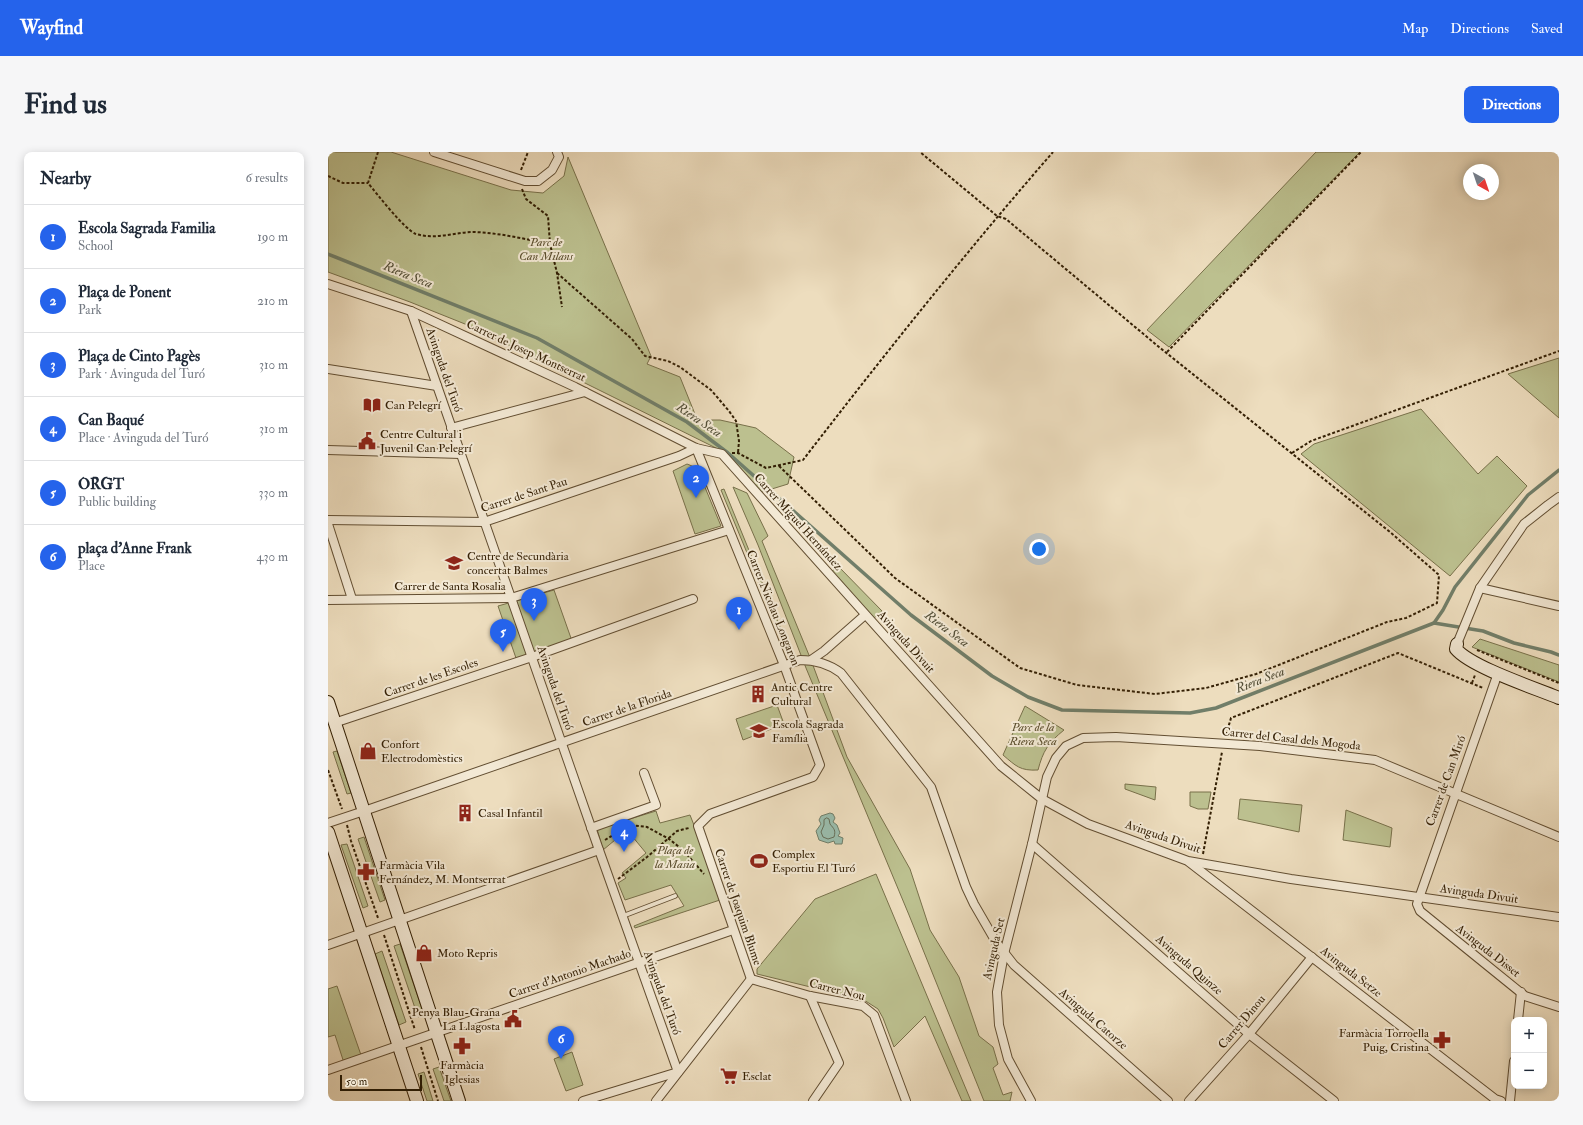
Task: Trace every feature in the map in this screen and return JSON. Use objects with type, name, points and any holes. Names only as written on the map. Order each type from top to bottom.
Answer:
[{"type":"main road","points":[[1457,644],[1456,648],[1461,655],[1498,673],[1559,698]]},
{"type":"main road","points":[[328,702],[459,1101]]},
{"type":"main road","points":[[328,832],[417,1101]]},
{"type":"street","points":[[434,152],[525,181],[538,181],[552,170],[559,157],[557,152]]},
{"type":"street","name":"Carrer de Josep Montserrat","points":[[328,284],[410,311],[585,392],[696,448],[722,454]]},
{"type":"street","name":"Avinguda del Turó","points":[[410,311],[622,917],[678,1072]]},
{"type":"street","points":[[328,369],[437,386]]},
{"type":"street","points":[[452,428],[585,392]]},
{"type":"street","name":"Carrer de Sant Pau","points":[[328,520],[484,522],[679,456],[696,448]]},
{"type":"street","name":"Carrer Nicolau Longaron","points":[[696,448],[784,666],[820,765],[813,777],[710,814]]},
{"type":"street","points":[[328,450],[461,454]]},
{"type":"street","name":"Carrer Miguel Hernández","points":[[722,454],[865,615]]},
{"type":"street","points":[[1457,644],[1480,588],[1524,524],[1548,504],[1559,498]]},
{"type":"street","points":[[328,524],[352,599]]},
{"type":"street","name":"Carrer de Santa Rosalia","points":[[328,600],[511,598],[729,530]]},
{"type":"street","points":[[1480,588],[1559,606]]},
{"type":"street","name":"Carrer de les Escoles","points":[[334,724],[532,657],[694,599]]},
{"type":"street","points":[[811,660],[824,651],[865,615]]},
{"type":"street","name":"Avinguda Divuit","points":[[865,615],[1001,766],[1042,799],[1088,824],[1188,861],[1291,879],[1559,917]]},
{"type":"street","name":"Carrer de la Florida","points":[[328,822],[364,812],[800,660],[811,660]]},
{"type":"street","name":"Avinguda Catorze","points":[[811,660],[832,666],[841,673],[931,787],[966,887],[974,904],[1004,954],[1014,965],[1168,1101]]},
{"type":"street","name":"Carrer de Can Miró","points":[[1418,897],[1498,673]]},
{"type":"street","name":"Carrer del Casal dels Mogoda","points":[[1042,799],[1047,777],[1056,758],[1066,746],[1083,738],[1116,737],[1268,747],[1374,760],[1559,837]]},
{"type":"street","points":[[591,828],[656,805],[644,774]]},
{"type":"street","name":"Avinguda Set","points":[[1031,1101],[1008,1060],[999,1025],[997,992],[1004,954],[1042,799]]},
{"type":"street","name":"Carrer de Joaquim Blume","points":[[656,1101],[751,979],[698,826],[710,814]]},
{"type":"street","name":"Avinguda Quinze","points":[[1032,844],[1249,1034],[1334,1101]]},
{"type":"street","points":[[328,945],[598,847]]},
{"type":"street","name":"Avinguda Setze","points":[[1188,861],[1495,1099],[1500,1101]]},
{"type":"street","name":"Avinguda Disset","points":[[1418,897],[1417,904],[1420,912],[1525,996],[1559,1007]]},
{"type":"street","name":"Carrer d'Antonio Machado","points":[[328,1070],[734,930]]},
{"type":"street","name":"Carrer Dinou","points":[[1189,1101],[1249,1034],[1312,957]]},
{"type":"street","name":"Carrer Nou","points":[[751,979],[810,996],[863,1006],[874,1015],[906,1101]]},
{"type":"street","points":[[1518,1017],[1520,992]]},
{"type":"street","points":[[810,996],[839,1063],[813,1101]]},
{"type":"street","points":[[583,1101],[678,1072]]},
{"type":"street","points":[[1510,1101],[1511,1089]]},
{"type":"lane","points":[[622,917],[675,896]]},
{"type":"path","points":[[368,183],[378,152]]},
{"type":"path","points":[[528,152],[518,178],[526,199],[548,216],[550,244],[557,273],[562,307]]},
{"type":"path","points":[[779,466],[895,578],[1020,668],[1077,685],[1155,694],[1206,688],[1256,674],[1387,622],[1406,618],[1437,603],[1440,575],[1390,532],[1166,352],[1006,218],[997,216],[920,152]]},
{"type":"path","points":[[722,454],[738,453],[766,468],[803,460],[872,371],[997,216],[1053,152]]},
{"type":"path","points":[[1166,352],[1361,152]]},
{"type":"path","points":[[328,176],[343,182],[368,183],[392,213],[415,234],[443,236],[473,232],[506,234],[550,244]]},
{"type":"path","points":[[557,273],[632,339],[645,356],[668,361],[680,367],[711,390],[736,421],[739,441],[738,453]]},
{"type":"path","points":[[1292,453],[1311,441],[1559,351]]},
{"type":"path","points":[[1457,644],[1480,650],[1559,683]]},
{"type":"path","points":[[1201,863],[1224,744],[1231,718],[1398,653],[1491,690]]},
{"type":"path","points":[[598,847],[630,825],[647,827],[669,839],[683,850],[708,878],[715,876]]},
{"type":"path","points":[[611,884],[647,857],[677,831],[695,826]]},
{"type":"green space","name":"Parc de Can Milans","points":[[328,152],[391,152],[511,190],[543,193],[564,176],[568,157],[651,356],[647,364],[680,377],[699,424],[709,420],[720,420],[756,428],[794,457],[788,484],[762,492],[722,451],[470,326],[328,272]]},
{"type":"green space","points":[[1316,152],[1360,152],[1169,347],[1147,330]]},
{"type":"green space","points":[[1559,358],[1559,418],[1508,374]]},
{"type":"green space","points":[[1421,409],[1478,474],[1497,456],[1527,486],[1450,576],[1301,454],[1314,444]]},
{"type":"green space","points":[[687,464],[697,468],[721,526],[695,534],[673,471]]},
{"type":"green space","points":[[733,487],[747,493],[768,536],[762,541],[811,660],[847,757],[910,869],[930,930],[959,977],[979,1036],[993,1047],[998,1064],[993,1068],[1003,1095],[1012,1092],[1010,1101],[984,1101]]},
{"type":"green space","points":[[724,489],[788,646],[786,647],[721,490]]},
{"type":"green space","points":[[838,566],[882,611],[873,619],[831,572]]},
{"type":"green space","points":[[554,590],[572,641],[517,661],[498,606]]},
{"type":"green space","points":[[1480,639],[1559,665],[1559,682],[1472,647]]},
{"type":"green space","points":[[777,705],[784,724],[743,740],[736,719]]},
{"type":"green space","name":"Parc de la Riera Seca","points":[[1025,706],[1064,730],[1047,748],[1038,770],[1022,769],[1003,755]]},
{"type":"green space","points":[[337,751],[351,793],[347,794],[333,752]]},
{"type":"green space","points":[[1125,784],[1156,787],[1155,800],[1125,789]]},
{"type":"green space","points":[[1190,792],[1211,792],[1208,809],[1198,809],[1190,806]]},
{"type":"green space","points":[[1240,799],[1302,805],[1299,832],[1238,819]]},
{"type":"green space","points":[[1346,810],[1392,828],[1390,847],[1343,840]]},
{"type":"green space","name":"Plaça de la Masia","points":[[656,811],[660,823],[690,815],[723,899],[635,928],[634,926],[684,906],[671,885],[625,900],[618,883],[626,878],[622,873],[646,853],[627,830],[603,850],[597,829]]},
{"type":"green space","points":[[364,837],[385,900],[380,902],[358,839]]},
{"type":"green space","points":[[347,844],[368,906],[363,908],[341,845]]},
{"type":"green space","points":[[876,874],[971,1101],[962,1101],[925,1016],[894,1047],[878,1009],[864,1000],[757,974],[757,969],[815,899]]},
{"type":"green space","points":[[400,944],[424,1015],[418,1017],[394,946]]},
{"type":"green space","points":[[382,951],[406,1022],[399,1025],[375,954]]},
{"type":"green space","points":[[337,986],[361,1055],[344,1063],[335,1035],[328,1037],[328,989]]},
{"type":"green space","points":[[572,1052],[583,1085],[566,1091],[554,1059]]},
{"type":"green space","points":[[439,1067],[451,1101],[444,1101],[433,1069]]},
{"type":"green space","points":[[424,1072],[433,1101],[427,1101],[418,1074]]},
{"type":"water","points":[[830,813],[833,814],[835,818],[833,822],[837,825],[840,833],[838,836],[843,838],[842,844],[835,844],[834,841],[828,843],[819,840],[816,831],[821,824],[819,820],[821,816]]},
{"type":"waterway","name":"Riera Seca","points":[[328,254],[537,338],[687,422],[728,453],[911,615],[992,676],[1028,697],[1062,710],[1190,713],[1216,708],[1434,623],[1443,610],[1455,587],[1528,495],[1559,470]]},
{"type":"waterway","points":[[1434,623],[1483,631],[1514,643],[1559,655]]},
{"type":"place","name":"Can Pelegrí","points":[[372,405]]},
{"type":"place","name":"Centre Cultural i Juvenil Can Pelegrí","points":[[367,441]]},
{"type":"place","name":"Plaça de Ponent","points":[[696,498]]},
{"type":"place","name":"Centre de Secundària concertat Balmes","points":[[454,563]]},
{"type":"place","name":"Plaça de Cinto Pagès","points":[[534,621]]},
{"type":"place","name":"Escola Sagrada Familia","points":[[739,630]]},
{"type":"place","name":"ORGT","points":[[503,652]]},
{"type":"place","name":"Antic Centre Cultural","points":[[758,694]]},
{"type":"place","name":"Escola Sagrada Família","points":[[759,731]]},
{"type":"place","name":"Confort Electrodomèstics","points":[[368,751]]},
{"type":"place","name":"Casal Infantil","points":[[465,813]]},
{"type":"place","name":"Can Baqué","points":[[624,852]]},
{"type":"place","name":"Complex Esportiu El Turó","points":[[759,861]]},
{"type":"place","name":"Farmàcia Vila Fernández, M. Montserrat","points":[[366,872]]},
{"type":"place","name":"Moto Repris","points":[[424,953]]},
{"type":"place","name":"Penya Blau-Grana La Llagosta","points":[[513,1019]]},
{"type":"place","name":"Farmàcia Torroella Puig, Cristina","points":[[1442,1040]]},
{"type":"place","name":"Farmàcia Iglesias","points":[[462,1046]]},
{"type":"place","name":"plaça d'Anne Frank","points":[[561,1059]]},
{"type":"place","name":"Esclat","points":[[729,1076]]}]
